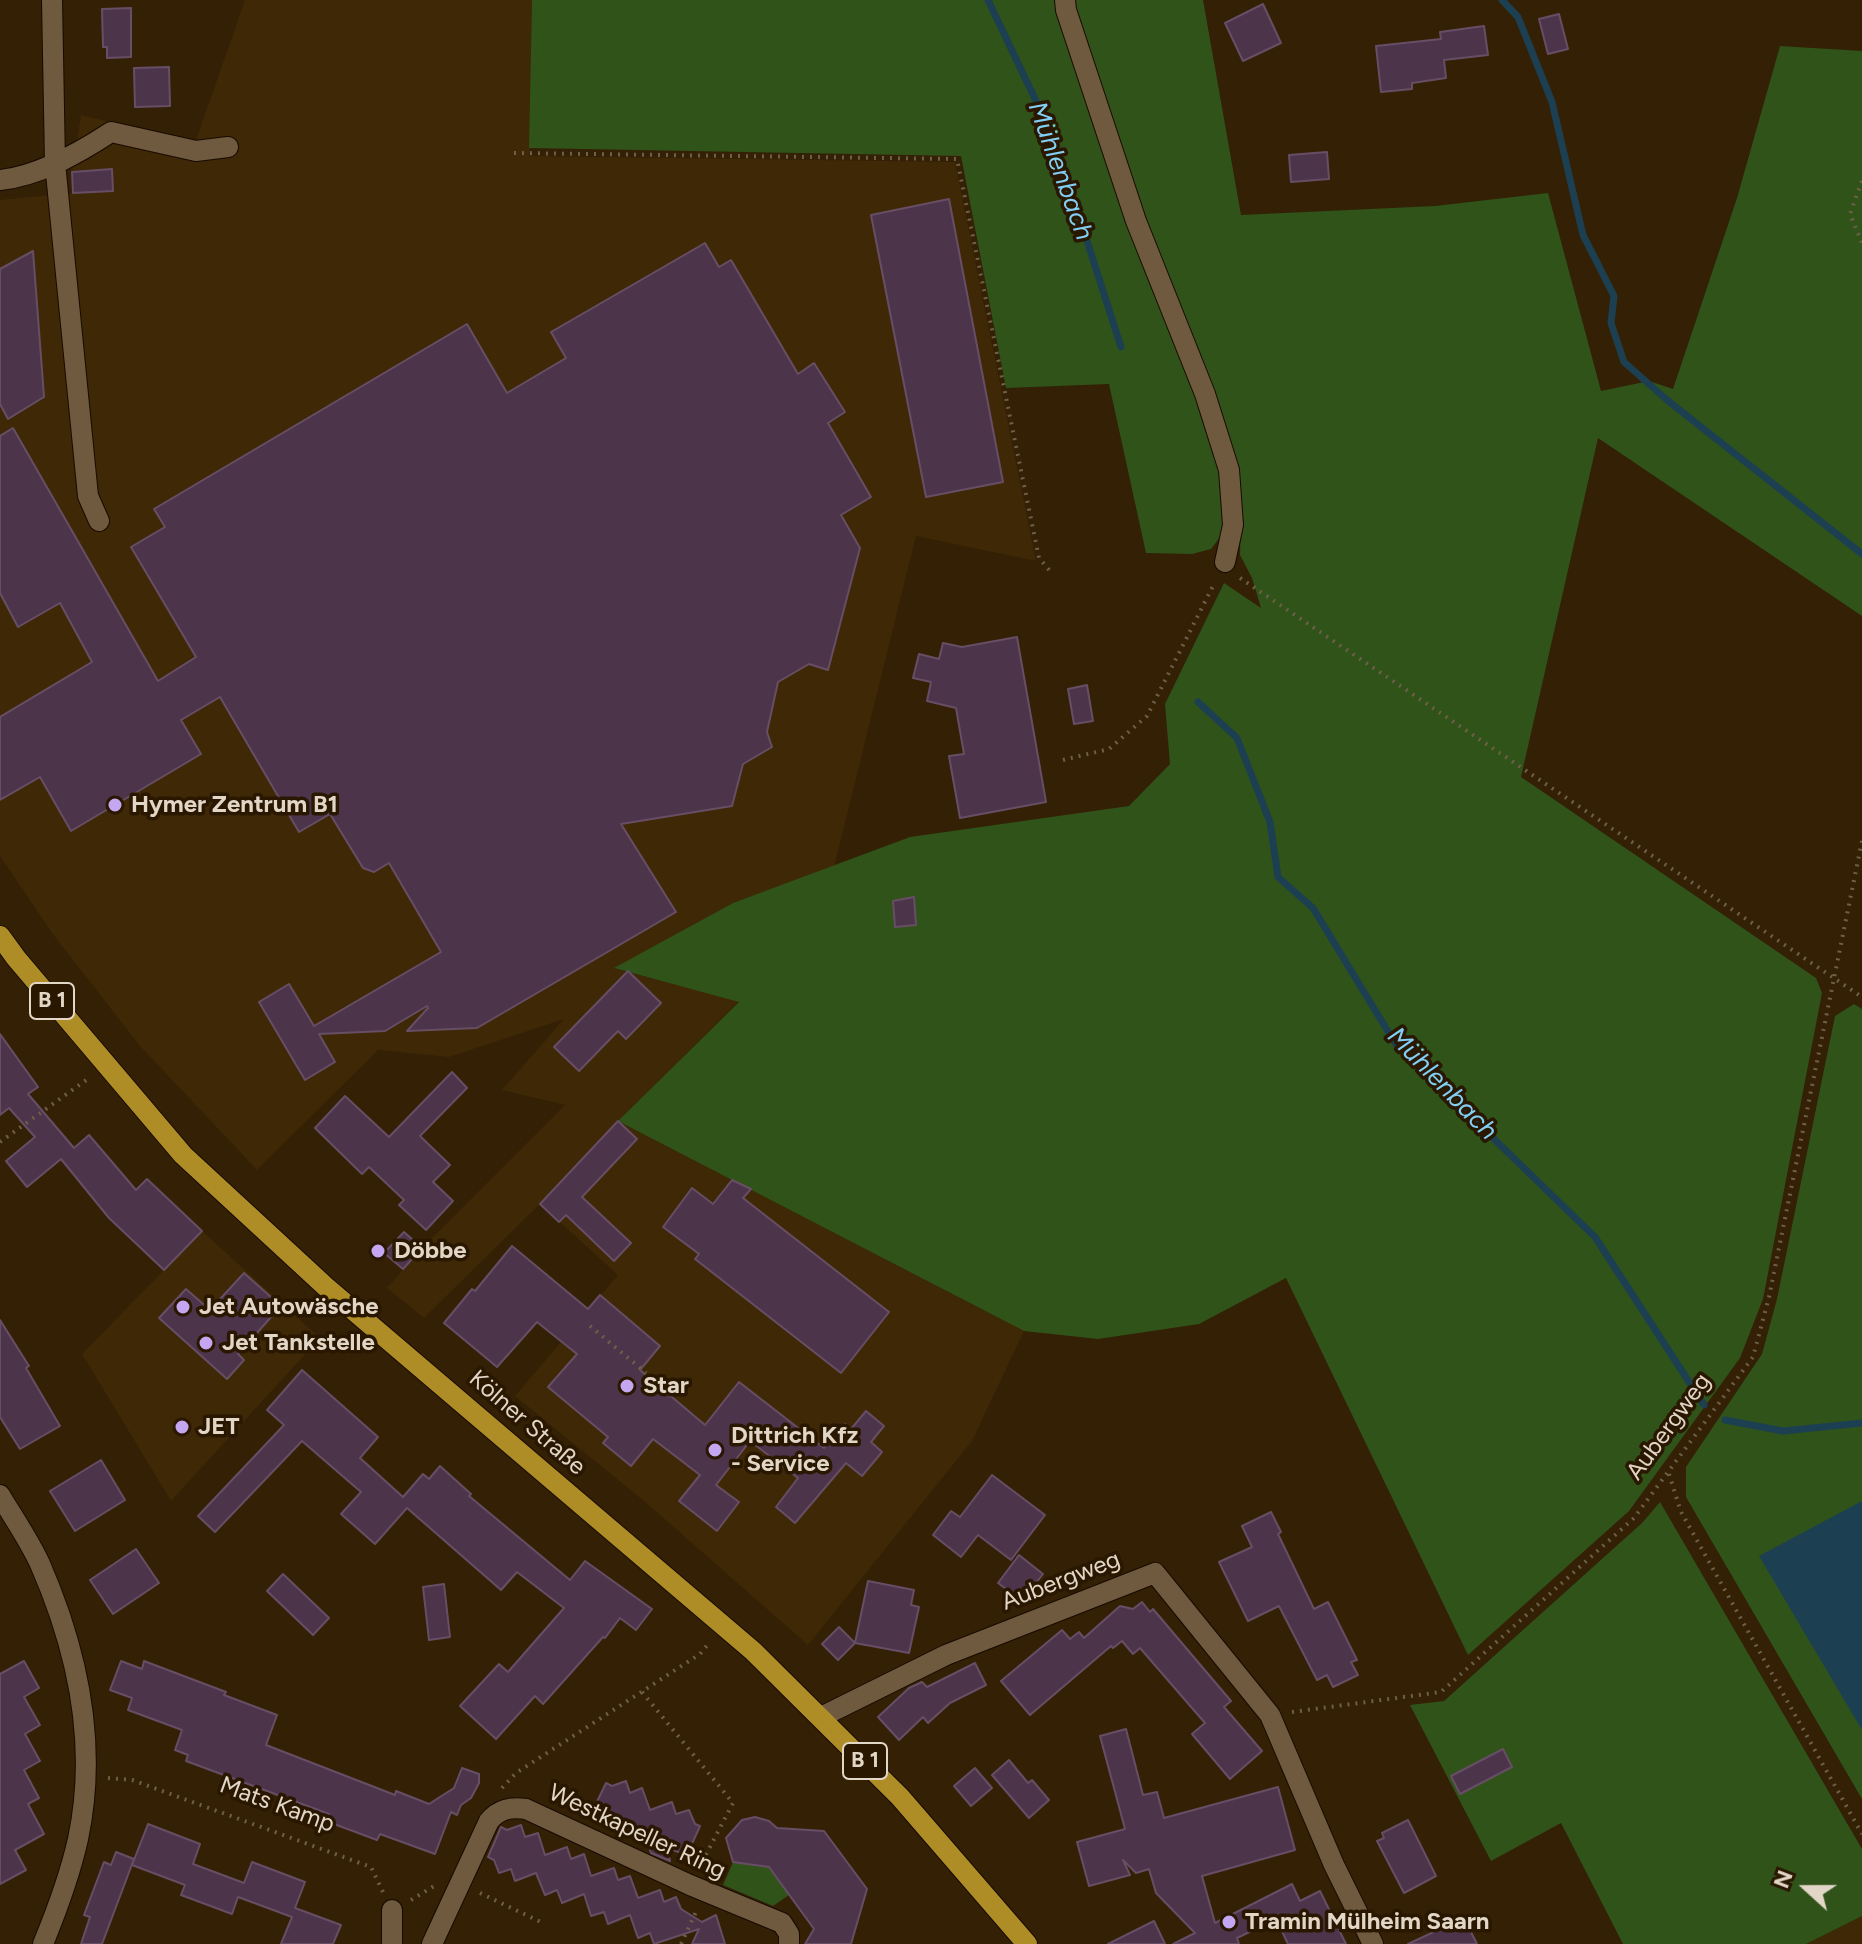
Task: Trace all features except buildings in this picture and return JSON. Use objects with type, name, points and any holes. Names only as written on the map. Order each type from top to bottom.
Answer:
[{"type":"main road","name":"Kölner Straße","points":[[0,936],[183,1155],[326,1287],[725,1625],[900,1797],[1027,1944]]},
{"type":"street","points":[[52,0],[55,163],[88,496],[99,521]]},
{"type":"street","points":[[1065,0],[1136,221],[1205,394],[1229,470],[1233,525],[1225,562]]},
{"type":"street","points":[[0,180],[55,163],[111,132],[196,151],[228,147]]},
{"type":"street","points":[[0,1495],[39,1562],[69,1639],[85,1713],[85,1776],[78,1838],[60,1902],[43,1944]]},
{"type":"street","name":"Aubergweg","points":[[821,1717],[946,1655],[1155,1573],[1270,1715],[1334,1865],[1373,1944]]},
{"type":"street","name":"Westkapeller Ring","points":[[432,1944],[489,1821],[504,1809],[526,1809],[698,1889],[782,1923],[789,1934],[789,1944]]},
{"type":"street","points":[[392,1910],[392,1944]]},
{"type":"path","points":[[514,153],[957,159],[1039,558],[1050,571]]},
{"type":"path","points":[[1862,181],[1850,214],[1862,243]]},
{"type":"path","points":[[1063,760],[1109,749],[1147,716],[1225,562],[1243,582],[1862,997]]},
{"type":"path","name":"Aubergweg","points":[[1270,1715],[1441,1692],[1634,1518],[1753,1357],[1769,1297],[1862,841]]},
{"type":"path","points":[[0,1142],[107,1065]]},
{"type":"path","points":[[590,1326],[646,1373]]},
{"type":"path","points":[[1668,1472],[1681,1512],[1862,1834]]},
{"type":"path","points":[[496,1793],[516,1773],[700,1654],[725,1625]]},
{"type":"path","points":[[642,1692],[733,1803],[698,1889],[681,1944]]},
{"type":"path","name":"Mats Kamp","points":[[85,1776],[132,1780],[371,1867],[392,1910]]},
{"type":"path","points":[[392,1910],[435,1886]]},
{"type":"path","points":[[488,1896],[545,1924]]},
{"type":"shaded area","points":[[245,0],[532,0],[530,156],[955,162],[1036,561],[916,536],[834,867],[733,903],[616,969],[739,1001],[618,1121],[1024,1331],[972,1441],[808,1645],[644,1501],[515,1396],[618,1275],[540,1204],[424,1318],[387,1288],[422,1248],[565,1105],[502,1090],[564,1019],[449,1057],[378,1050],[257,1170],[140,1046],[52,933],[0,856],[0,200],[73,193],[72,172],[81,115],[195,143]]},
{"type":"shaded area","name":"JET","points":[[202,1231],[320,1338],[171,1501],[82,1354]]},
{"type":"shaded area","points":[[1862,1916],[1862,1944],[1806,1944]]},
{"type":"green space","points":[[532,0],[1059,0],[1222,470],[1227,528],[1211,549],[1192,554],[1146,553],[1109,384],[1006,388],[961,156],[529,148]]},
{"type":"green space","points":[[1072,0],[1203,0],[1241,215],[1435,206],[1548,193],[1601,391],[1649,381],[1673,389],[1737,198],[1780,46],[1862,51],[1862,616],[1598,438],[1521,777],[1816,978],[1822,993],[1763,1299],[1740,1358],[1629,1511],[1468,1655],[1286,1278],[1199,1324],[1098,1339],[1024,1331],[618,1121],[739,1002],[614,968],[733,903],[910,837],[1129,806],[1170,764],[1165,704],[1224,583],[1261,608],[1252,578],[1240,555],[1241,505]]},
{"type":"green space","points":[[1854,1004],[1862,1009],[1862,1799],[1686,1497],[1686,1467],[1762,1354],[1777,1299],[1835,1016]]},
{"type":"green space","points":[[1660,1502],[1862,1849],[1862,1916],[1806,1944],[1623,1944],[1561,1823],[1491,1861],[1410,1705],[1444,1701],[1642,1523]]},
{"type":"green space","points":[[733,1862],[769,1867],[789,1895],[773,1906],[723,1885]]},
{"type":"water","points":[[1862,1501],[1862,1730],[1759,1556]]},
{"type":"waterway","name":"Mühlenbach","points":[[988,0],[1055,141],[1121,347]]},
{"type":"waterway","points":[[1502,0],[1518,17],[1552,102],[1583,235],[1614,296],[1611,323],[1624,362],[1667,400],[1862,554]]},
{"type":"waterway","name":"Mühlenbach","points":[[1198,702],[1237,738],[1270,822],[1278,877],[1313,908],[1395,1043],[1595,1237],[1704,1405]]},
{"type":"waterway","name":"Mühlenbach","points":[[1725,1420],[1783,1431],[1862,1423]]},
{"type":"place","name":"Hymer Zentrum B1","points":[[115,805]]},
{"type":"place","name":"Döbbe","points":[[378,1251]]},
{"type":"place","name":"Jet Autowäsche","points":[[183,1307]]},
{"type":"place","name":"Jet Tankstelle","points":[[206,1343]]},
{"type":"place","name":"Star","points":[[627,1386]]},
{"type":"place","name":"JET","points":[[182,1427]]},
{"type":"place","name":"Dittrich Kfz - Service","points":[[715,1450]]},
{"type":"place","name":"Tramin Mülheim Saarn","points":[[1229,1922]]}]
